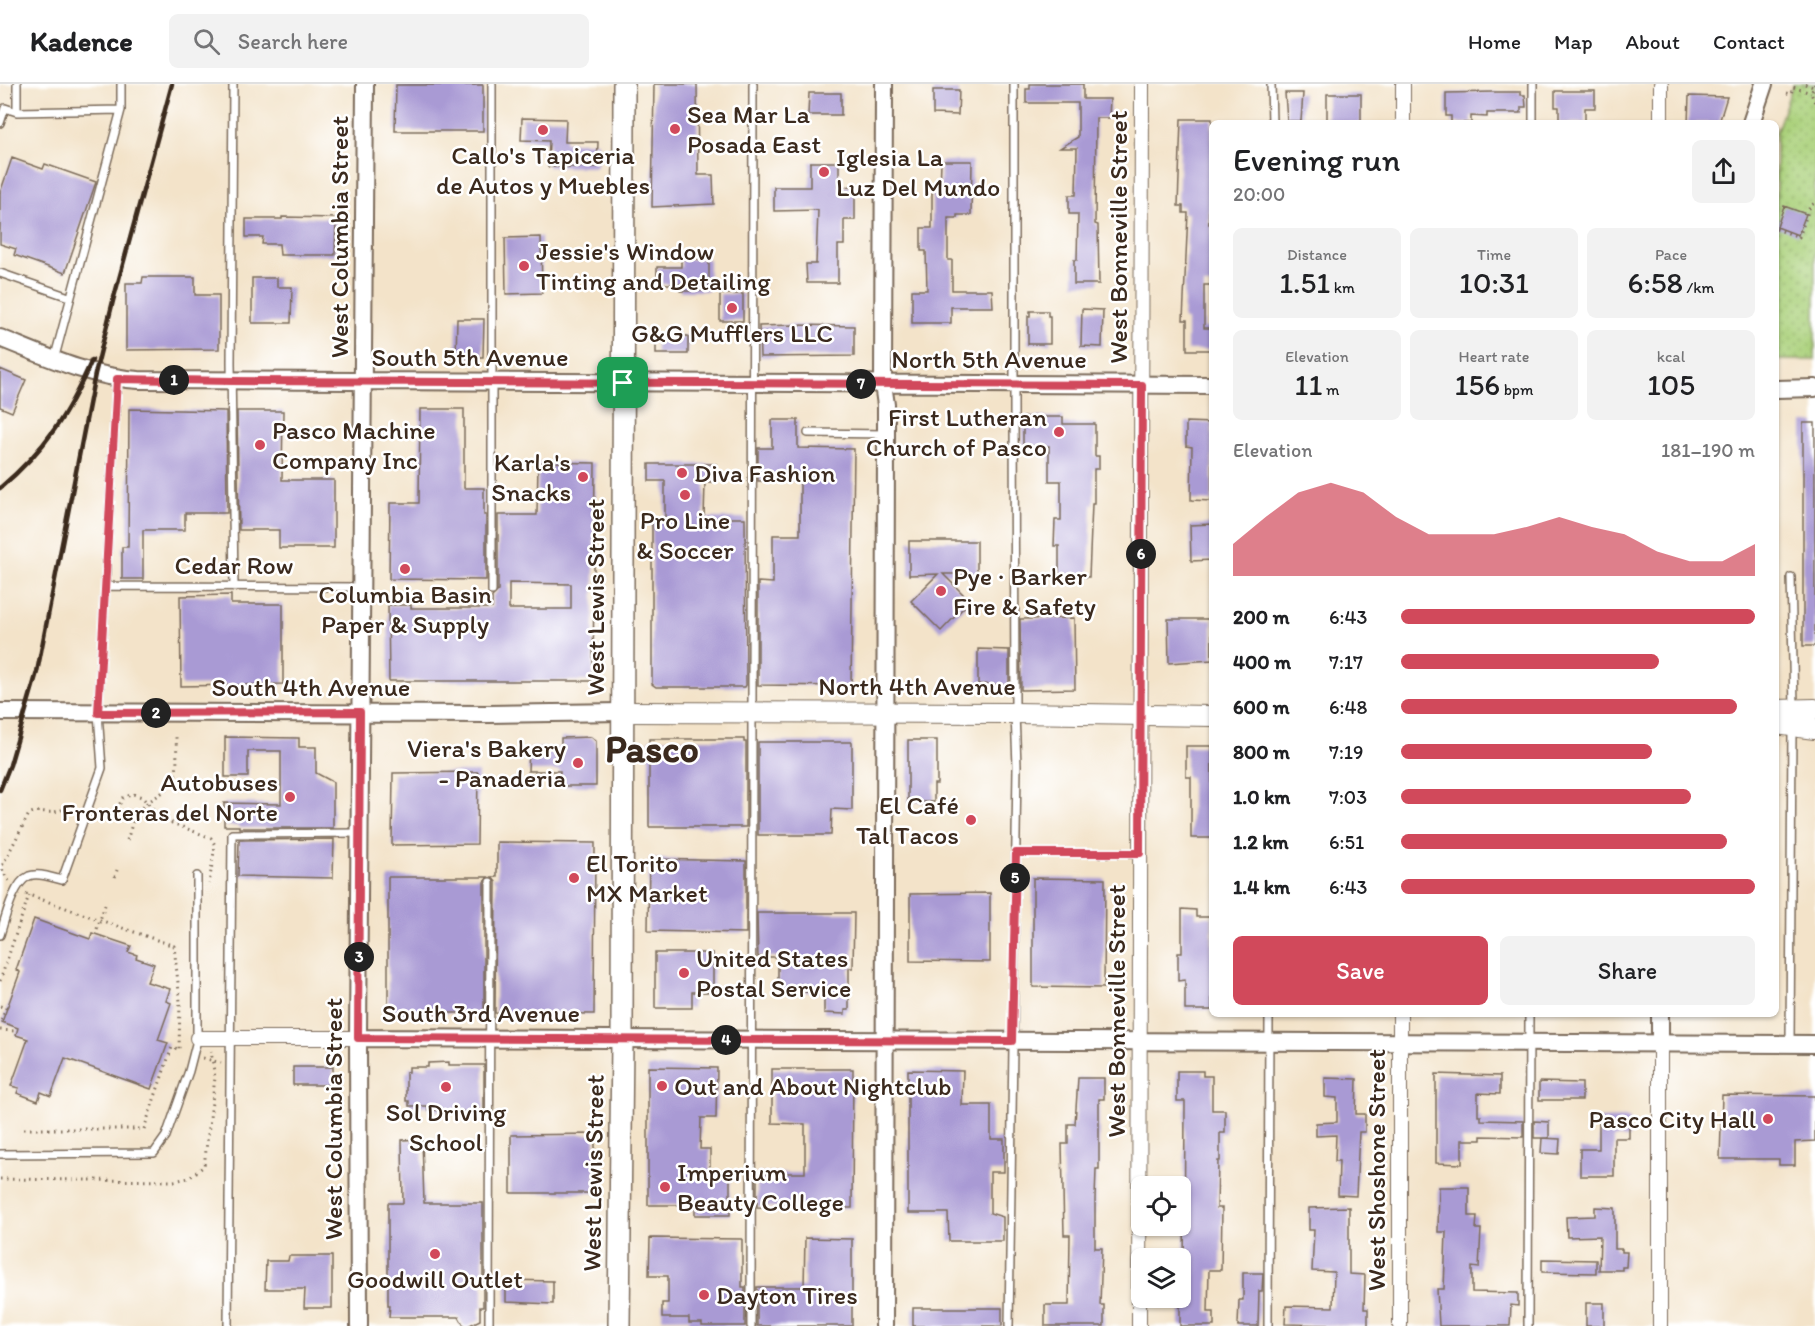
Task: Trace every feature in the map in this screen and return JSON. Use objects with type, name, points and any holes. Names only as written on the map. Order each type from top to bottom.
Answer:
[{"type":"main road","name":"West Lewis Street","points":[[619,1326],[622,1040],[624,84]]},
{"type":"main road","points":[[1784,717],[1815,709]]},
{"type":"main road","name":"North 4th Avenue","points":[[622,712],[1209,716]]},
{"type":"main road","points":[[1784,717],[1815,729]]},
{"type":"street","name":"West Columbia Street","points":[[358,1326],[365,84]]},
{"type":"street","points":[[884,84],[883,384],[886,405],[884,1326]]},
{"type":"street","name":"West Bonneville Street","points":[[1139,1326],[1142,84]]},
{"type":"street","points":[[1403,84],[1403,120]]},
{"type":"street","points":[[1661,84],[1661,120]]},
{"type":"street","points":[[1751,120],[1764,84]]},
{"type":"street","name":"South 5th Avenue","points":[[0,338],[87,372],[117,379],[623,383]]},
{"type":"street","name":"North 5th Avenue","points":[[623,383],[1209,385]]},
{"type":"street","points":[[1779,389],[1815,388]]},
{"type":"street","name":"South 4th Avenue","points":[[0,712],[622,712]]},
{"type":"street","name":"West Shoshone Street","points":[[1400,1017],[1400,1326]]},
{"type":"street","points":[[1660,1017],[1660,1326]]},
{"type":"street","name":"South 3rd Avenue","points":[[197,1038],[1815,1044]]},
{"type":"lane","points":[[17,84],[17,112]]},
{"type":"lane","points":[[53,360],[121,110],[121,84]]},
{"type":"lane","points":[[233,84],[231,350],[234,586]]},
{"type":"lane","points":[[492,84],[492,591]]},
{"type":"lane","points":[[751,1326],[753,84]]},
{"type":"lane","points":[[1009,1326],[1017,766],[1014,84]]},
{"type":"lane","points":[[1271,84],[1272,120]]},
{"type":"lane","points":[[1533,84],[1533,120]]},
{"type":"lane","points":[[0,123],[5,108],[17,112],[121,110]]},
{"type":"lane","points":[[0,273],[69,297]]},
{"type":"lane","points":[[0,935],[14,893],[22,881],[30,875],[62,880],[102,768],[98,713],[117,379]]},
{"type":"lane","points":[[808,433],[886,434]]},
{"type":"lane","points":[[1790,1043],[1784,717],[1791,577]]},
{"type":"lane","name":"Cedar Row","points":[[106,586],[362,587]]},
{"type":"lane","points":[[228,1326],[232,834],[360,833]]},
{"type":"lane","points":[[1016,853],[1140,853]]},
{"type":"lane","points":[[0,1154],[154,1153],[166,1136],[189,1071],[197,1038],[197,876]]},
{"type":"lane","points":[[489,1326],[490,882]]},
{"type":"lane","points":[[1268,1326],[1269,1017]]},
{"type":"lane","points":[[1528,1326],[1529,1017]]},
{"type":"path","points":[[1805,84],[1814,86],[1811,93],[1815,103]]},
{"type":"path","points":[[1787,93],[1791,94],[1793,87],[1811,93]]},
{"type":"path","points":[[1779,230],[1799,237],[1810,206],[1815,203]]},
{"type":"path","points":[[127,840],[138,813],[149,802],[166,791],[174,779],[176,734]]},
{"type":"path","points":[[9,881],[2,866],[29,814],[34,811],[54,812],[70,806],[77,808]]},
{"type":"path","points":[[115,877],[117,870]]},
{"type":"path","points":[[0,981],[27,894],[174,946],[180,1001],[179,1050]]},
{"type":"path","points":[[97,929],[105,905]]},
{"type":"path","points":[[0,1006],[6,1008],[0,1024]]},
{"type":"path","points":[[0,1030],[15,1031]]},
{"type":"path","points":[[24,1129],[144,1129],[172,1047],[186,1052]]},
{"type":"green space","points":[[1793,84],[1815,84],[1815,360],[1779,360],[1779,124]]},
{"type":"building","name":"Sea Mar La Posada East","points":[[654,84],[697,84],[698,175],[713,175],[714,204],[652,207]]},
{"type":"building","points":[[1030,84],[1083,84],[1083,99],[1110,99],[1109,118],[1096,118],[1095,224],[1098,225],[1099,284],[1074,284],[1078,214],[1069,214],[1069,195],[1076,195],[1077,148],[1060,148],[1078,137],[1078,103],[1026,103],[1026,89],[1030,89]]},
{"type":"building","points":[[396,85],[483,85],[483,131],[395,131]]},
{"type":"building","points":[[933,90],[959,90],[958,115],[933,114]]},
{"type":"building","points":[[1555,91],[1595,91],[1595,108],[1585,108],[1585,120],[1559,120],[1559,107],[1555,107]]},
{"type":"building","points":[[1521,92],[1521,95],[1525,95],[1526,107],[1521,107],[1521,113],[1487,113],[1487,117],[1471,116],[1471,120],[1451,120],[1451,116],[1446,116],[1446,93]]},
{"type":"building","points":[[809,93],[841,93],[841,115],[808,115]]},
{"type":"building","points":[[1285,93],[1303,93],[1301,120],[1287,120]]},
{"type":"building","points":[[1327,94],[1361,94],[1361,120],[1327,120]]},
{"type":"building","points":[[1689,96],[1727,97],[1720,120],[1688,120]]},
{"type":"building","points":[[522,118],[566,119],[565,142],[598,142],[597,167],[548,167],[549,141],[521,140]]},
{"type":"building","points":[[1181,119],[1212,119],[1209,120],[1209,285],[1204,285],[1204,328],[1209,328],[1209,350],[1187,350],[1187,320],[1183,320],[1188,213],[1183,213],[1183,206],[1178,206]]},
{"type":"building","points":[[12,158],[43,169],[45,164],[96,182],[65,273],[14,255],[16,249],[0,244],[0,193]]},
{"type":"building","points":[[941,161],[972,161],[971,215],[957,215],[957,218],[948,218],[948,260],[952,260],[952,290],[992,290],[993,307],[951,307],[951,323],[912,323],[912,290],[927,290],[926,251],[921,251],[921,228],[932,228],[932,190],[940,190]]},
{"type":"building","points":[[810,162],[839,162],[839,187],[855,186],[855,220],[844,220],[844,245],[838,245],[838,283],[807,283],[806,264],[816,264],[818,210],[774,211],[774,187],[810,187]]},
{"type":"building","points":[[1784,206],[1806,214],[1798,235],[1779,228]]},
{"type":"building","points":[[282,217],[336,218],[335,255],[280,255],[279,244],[262,244],[263,237],[246,237],[246,219],[282,219]]},
{"type":"building","name":"Jessie's Window Tinting and Detailing","points":[[541,237],[542,293],[506,294],[505,238]]},
{"type":"building","points":[[681,259],[709,259],[709,291],[680,291],[680,284],[657,284],[657,267],[681,267]]},
{"type":"building","points":[[143,277],[195,277],[195,295],[219,295],[219,349],[126,350],[126,283],[142,283]]},
{"type":"building","points":[[252,278],[277,278],[277,287],[292,287],[291,323],[252,323]]},
{"type":"building","name":"G&G Mufflers LLC","points":[[720,294],[743,294],[743,321],[720,321]]},
{"type":"building","points":[[1082,309],[1103,310],[1102,347],[1081,346]]},
{"type":"building","points":[[1030,311],[1048,311],[1050,344],[1028,344]]},
{"type":"building","points":[[457,319],[484,319],[483,357],[456,357]]},
{"type":"building","points":[[759,326],[854,326],[854,356],[760,357]]},
{"type":"building","points":[[656,336],[688,336],[688,354],[656,354]]},
{"type":"building","points":[[0,369],[26,380],[12,412],[0,407]]},
{"type":"building","points":[[129,409],[226,411],[227,513],[185,513],[185,530],[143,530],[143,579],[122,579],[122,547],[128,547]]},
{"type":"building","points":[[420,409],[464,409],[464,488],[484,488],[486,580],[389,579],[390,503],[419,503]]},
{"type":"building","name":"Pasco Machine Company Inc","points":[[237,411],[283,411],[282,480],[334,480],[334,548],[279,548],[279,530],[239,530]]},
{"type":"building","points":[[1023,417],[1063,417],[1063,424],[1095,424],[1095,456],[1099,456],[1099,469],[1094,469],[1089,577],[1059,577],[1059,546],[1054,546],[1055,520],[1061,520],[1061,481],[1049,481],[1049,446],[1023,446]]},
{"type":"building","points":[[772,420],[798,420],[798,448],[854,449],[851,686],[758,685],[758,582],[773,583],[773,535],[800,535],[800,481],[758,481],[758,448],[772,448]]},
{"type":"building","points":[[1186,422],[1209,423],[1209,501],[1191,500],[1192,447],[1186,446]]},
{"type":"building","points":[[1803,423],[1815,423],[1815,646],[1803,646]]},
{"type":"building","points":[[538,462],[595,463],[593,681],[389,681],[388,605],[411,605],[411,608],[492,608],[492,597],[498,591],[498,515],[537,515]],"holes":[[[509,583],[571,584],[571,609],[509,609]]]},
{"type":"building","points":[[649,464],[716,464],[715,482],[705,482],[704,518],[745,518],[745,687],[656,687],[652,684],[652,518],[665,518],[665,481],[649,481]]},
{"type":"building","points":[[1209,524],[1209,560],[1191,561],[1190,525]]},
{"type":"building","name":"Pye · Barker Fire & Safety","points":[[909,541],[977,541],[977,574],[943,574],[970,601],[941,631],[911,601],[938,574],[909,575]]},
{"type":"building","points":[[231,595],[231,604],[283,604],[283,684],[181,686],[180,596]]},
{"type":"building","points":[[1074,618],[1075,689],[1021,690],[1020,619]]},
{"type":"building","points":[[1168,619],[1209,619],[1209,660],[1169,663]]},
{"type":"building","points":[[978,649],[1009,650],[1009,685],[978,684]]},
{"type":"building","points":[[225,737],[299,738],[299,747],[316,747],[316,773],[333,782],[333,828],[224,826],[224,803],[281,804],[281,751],[248,751],[248,777],[225,777]]},
{"type":"building","name":"Viera's Bakery - Panaderia","points":[[591,737],[596,741],[596,786],[559,786],[560,771],[528,771],[529,748],[561,748],[561,738]]},
{"type":"building","points":[[649,739],[744,739],[746,742],[746,827],[649,827]]},
{"type":"building","points":[[908,740],[937,740],[937,784],[934,784],[934,802],[908,802]]},
{"type":"building","points":[[758,742],[852,742],[852,810],[832,809],[831,835],[758,835]]},
{"type":"building","points":[[1186,746],[1209,746],[1209,838],[1191,838],[1191,777],[1186,777]]},
{"type":"building","points":[[478,772],[477,844],[392,845],[393,773]]},
{"type":"building","points":[[334,839],[333,878],[238,876],[239,840]]},
{"type":"building","points":[[497,842],[595,843],[594,1014],[495,1013],[496,882],[492,877],[497,877]]},
{"type":"building","points":[[649,859],[746,861],[746,933],[648,931]]},
{"type":"building","points":[[388,877],[488,877],[484,882],[484,1013],[393,1013],[388,1008]]},
{"type":"building","points":[[1033,878],[1105,879],[1104,988],[1033,987]]},
{"type":"building","points":[[990,893],[990,962],[910,961],[910,894]]},
{"type":"building","points":[[1182,909],[1196,910],[1196,917],[1209,917],[1209,1010],[1185,1010],[1185,980],[1178,981],[1178,953],[1182,953]]},
{"type":"building","points":[[757,913],[854,913],[853,968],[849,968],[849,1010],[845,1010],[845,1014],[824,1013],[824,992],[778,992],[778,957],[758,957]]},
{"type":"building","points":[[34,919],[90,939],[92,933],[131,946],[128,952],[137,955],[136,958],[154,964],[147,982],[170,989],[166,1001],[171,1003],[158,1040],[168,1043],[151,1089],[65,1058],[51,1096],[41,1092],[38,1101],[17,1093],[19,1088],[11,1086],[28,1039],[16,1035],[18,1028],[2,1022],[20,972],[16,970]]},
{"type":"building","name":"United States Postal Service","points":[[655,953],[713,953],[713,992],[692,992],[692,1008],[655,1008]]},
{"type":"building","name":"Sol Driving School","points":[[449,1062],[449,1065],[484,1065],[484,1110],[478,1110],[478,1115],[463,1115],[463,1111],[428,1110],[428,1106],[409,1106],[409,1101],[406,1101],[406,1072],[409,1072],[409,1067],[428,1067],[428,1063]]},
{"type":"building","points":[[293,1067],[333,1067],[333,1085],[293,1085]]},
{"type":"building","points":[[648,1067],[717,1068],[716,1118],[701,1118],[700,1149],[710,1149],[710,1172],[730,1172],[730,1215],[695,1215],[695,1205],[648,1205]]},
{"type":"building","points":[[772,1069],[853,1069],[852,1208],[757,1207],[757,1173],[805,1173],[805,1124],[772,1123]]},
{"type":"building","points":[[908,1070],[963,1071],[962,1105],[991,1105],[991,1139],[1004,1139],[1004,1172],[990,1172],[990,1213],[1003,1217],[1003,1241],[949,1241],[948,1213],[908,1213]]},
{"type":"building","points":[[1177,1071],[1203,1071],[1203,1076],[1212,1076],[1212,1110],[1225,1110],[1225,1133],[1220,1133],[1220,1161],[1218,1161],[1217,1208],[1222,1208],[1221,1270],[1209,1270],[1208,1312],[1214,1312],[1214,1326],[1180,1326],[1180,1308],[1191,1308],[1191,1248],[1184,1248],[1184,1236],[1191,1236],[1191,1176],[1185,1176],[1185,1101],[1177,1101]]},
{"type":"building","points":[[1436,1074],[1500,1076],[1500,1094],[1478,1093],[1478,1116],[1481,1116],[1481,1120],[1523,1121],[1523,1137],[1481,1136],[1481,1140],[1462,1140],[1462,1164],[1436,1163]]},
{"type":"building","points":[[1078,1078],[1104,1078],[1104,1099],[1099,1099],[1099,1169],[1096,1169],[1095,1248],[1102,1248],[1100,1305],[1104,1305],[1104,1326],[1045,1326],[1045,1305],[1069,1305],[1070,1235],[1064,1235],[1062,1144],[1068,1144],[1068,1124],[1075,1124]]},
{"type":"building","points":[[1325,1078],[1357,1079],[1356,1114],[1365,1114],[1365,1132],[1359,1132],[1356,1196],[1338,1195],[1339,1161],[1335,1161],[1336,1135],[1316,1136],[1316,1123],[1337,1122],[1337,1098],[1325,1097]]},
{"type":"building","points":[[1539,1082],[1582,1083],[1582,1100],[1539,1100]]},
{"type":"building","name":"Pasco City Hall","points":[[1722,1095],[1815,1096],[1815,1141],[1795,1142],[1795,1165],[1779,1165],[1779,1159],[1720,1159]]},
{"type":"building","points":[[1629,1118],[1629,1138],[1614,1138],[1614,1176],[1580,1176],[1580,1149],[1599,1149],[1599,1119]]},
{"type":"building","points":[[1534,1121],[1549,1122],[1549,1138],[1534,1138]]},
{"type":"building","points":[[595,1134],[595,1193],[511,1193],[511,1135]]},
{"type":"building","points":[[1542,1138],[1560,1139],[1559,1154],[1541,1153]]},
{"type":"building","name":"Goodwill Outlet","points":[[422,1139],[424,1203],[483,1203],[483,1307],[480,1307],[480,1320],[468,1326],[464,1326],[459,1317],[389,1317],[388,1203],[403,1203],[402,1140]]},
{"type":"building","points":[[1439,1187],[1469,1187],[1469,1216],[1477,1216],[1476,1229],[1481,1229],[1479,1268],[1472,1267],[1472,1292],[1518,1293],[1518,1306],[1511,1305],[1510,1326],[1439,1326],[1437,1289],[1444,1289],[1446,1232],[1438,1232]]},
{"type":"building","points":[[1349,1207],[1349,1274],[1365,1275],[1364,1309],[1368,1309],[1368,1326],[1285,1324],[1286,1306],[1333,1307],[1334,1272],[1312,1271],[1314,1230],[1309,1230],[1309,1208]]},
{"type":"building","points":[[1595,1207],[1615,1208],[1615,1249],[1627,1252],[1626,1267],[1622,1267],[1622,1270],[1599,1270],[1600,1236],[1567,1237],[1566,1217],[1595,1216]]},
{"type":"building","points":[[650,1238],[742,1239],[745,1326],[702,1326],[702,1323],[689,1323],[689,1318],[662,1318],[662,1303],[668,1303],[668,1276],[649,1276]]},
{"type":"building","points":[[805,1238],[852,1239],[852,1326],[757,1326],[757,1287],[804,1287]]},
{"type":"building","points":[[289,1256],[332,1256],[332,1308],[304,1308],[305,1289],[265,1289],[266,1261],[288,1261]]},
{"type":"building","points":[[1542,1259],[1596,1260],[1596,1273],[1542,1272]]},
{"type":"building","points":[[1243,1273],[1263,1273],[1262,1291],[1259,1291],[1258,1326],[1238,1326],[1239,1300],[1243,1300]]},
{"type":"building","points":[[506,1280],[553,1281],[553,1304],[506,1302]]},
{"type":"building","points":[[1586,1303],[1604,1303],[1604,1326],[1586,1326]]},
{"type":"building","points":[[913,1308],[1002,1308],[1002,1326],[913,1326]]},
{"type":"railway","points":[[0,790],[10,765],[37,672],[95,374],[172,84]]},
{"type":"railway","points":[[0,488],[30,459],[54,430],[74,397],[92,360]]},
{"type":"place","name":"Sea Mar La Posada East","points":[[675,129]]},
{"type":"place","name":"Callo's Tapiceria de Autos y Muebles","points":[[543,130]]},
{"type":"place","name":"Iglesia La Luz Del Mundo","points":[[824,172]]},
{"type":"place","name":"Jessie's Window Tinting and Detailing","points":[[524,266]]},
{"type":"place","name":"G&G Mufflers LLC","points":[[732,308]]},
{"type":"place","name":"First Lutheran Church of Pasco","points":[[1059,432]]},
{"type":"place","name":"Pasco Machine Company Inc","points":[[260,445]]},
{"type":"place","name":"Diva Fashion","points":[[682,473]]},
{"type":"place","name":"Karla's Snacks","points":[[583,477]]},
{"type":"place","name":"Pro Line & Soccer","points":[[685,495]]},
{"type":"place","name":"Columbia Basin Paper & Supply","points":[[405,569]]},
{"type":"place","name":"Pye · Barker Fire & Safety","points":[[941,591]]},
{"type":"place","name":"Viera's Bakery - Panaderia","points":[[578,763]]},
{"type":"place","name":"Autobuses Fronteras del Norte","points":[[290,797]]},
{"type":"place","name":"El Café Tal Tacos","points":[[971,820]]},
{"type":"place","name":"El Torito MX Market","points":[[574,878]]},
{"type":"place","name":"United States Postal Service","points":[[684,973]]},
{"type":"place","name":"Out and About Nightclub","points":[[662,1086]]},
{"type":"place","name":"Sol Driving School","points":[[446,1087]]},
{"type":"place","name":"Pasco City Hall","points":[[1768,1119]]},
{"type":"place","name":"Imperium Beauty College","points":[[665,1187]]},
{"type":"place","name":"Goodwill Outlet","points":[[435,1254]]},
{"type":"place","name":"Dayton Tires","points":[[704,1295]]},
{"type":"district","name":"Pasco","points":[[652,749]]},
{"type":"route","points":[[117,379],[623,383],[1142,385],[1140,853],[1016,853],[1012,1041],[358,1038],[360,712],[98,713],[117,379]]}]
